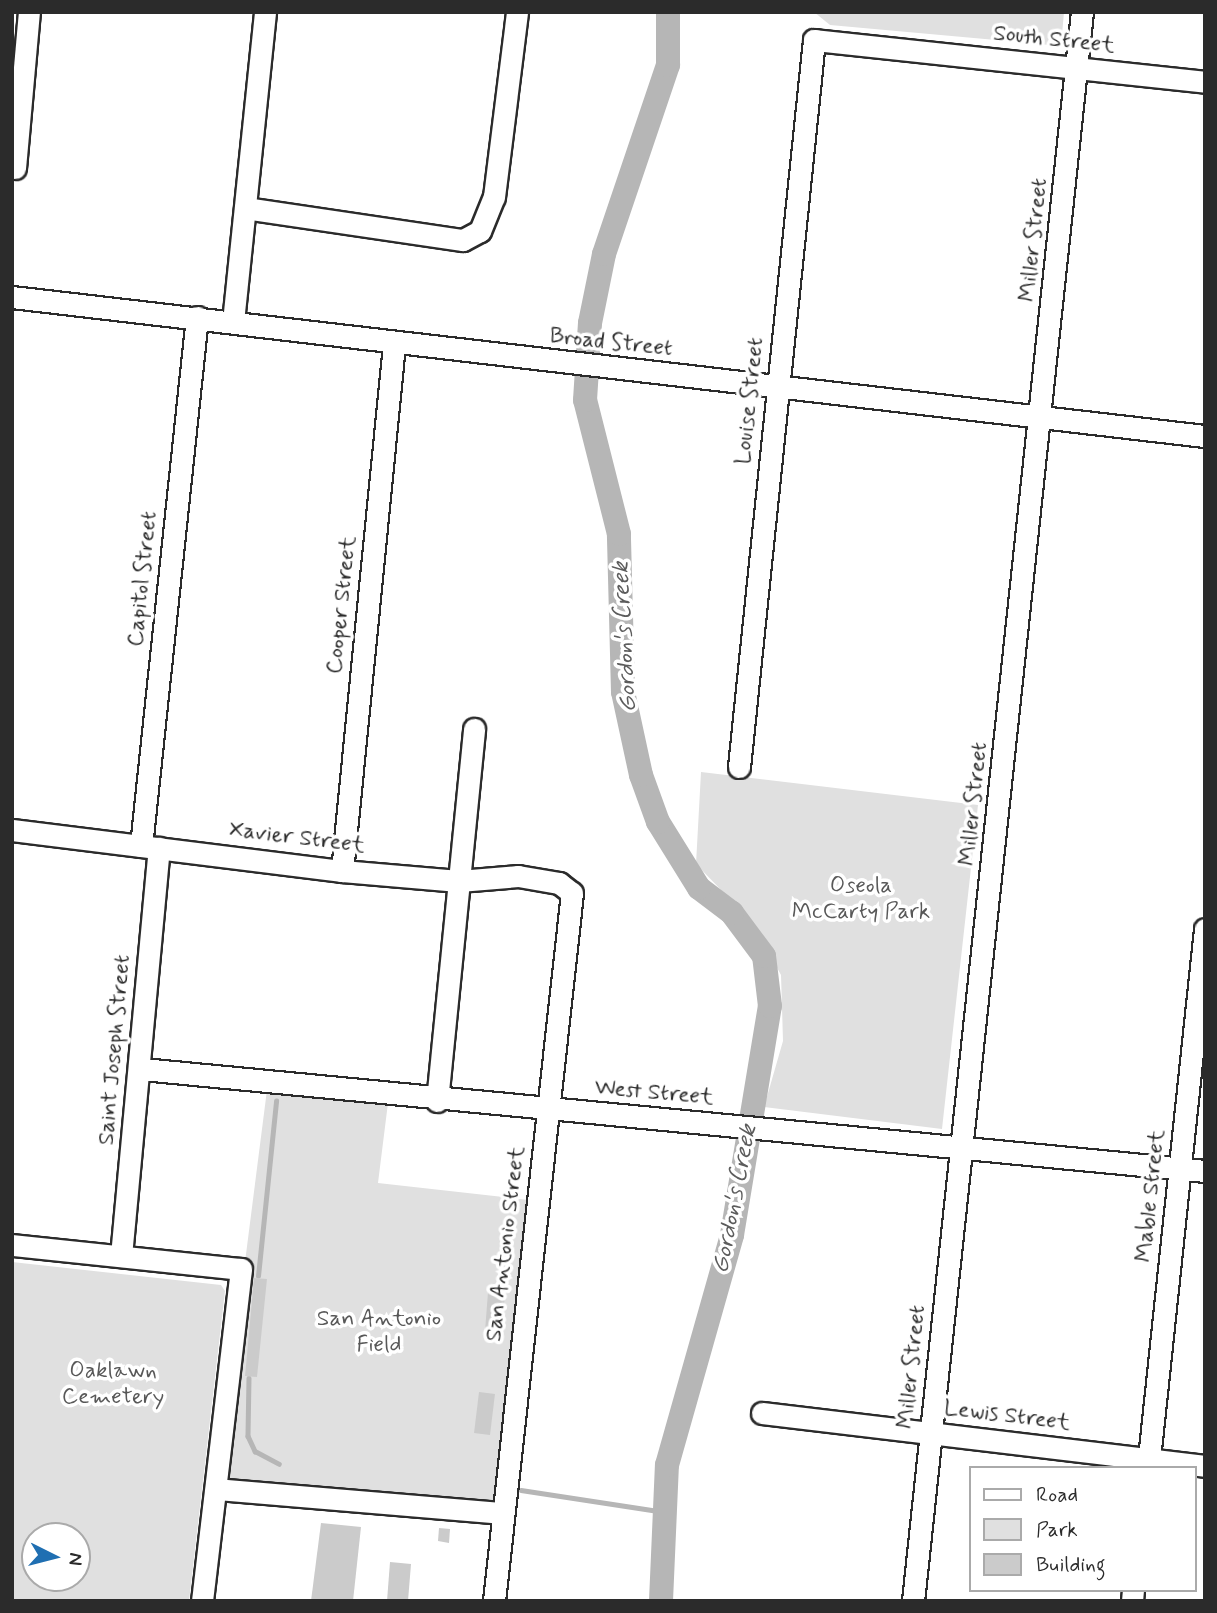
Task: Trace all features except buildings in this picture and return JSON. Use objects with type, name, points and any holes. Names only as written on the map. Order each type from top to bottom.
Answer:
[{"type":"street","points":[[15,168],[29,12]]},
{"type":"street","points":[[233,323],[265,12]]},
{"type":"street","points":[[245,208],[463,240],[480,231],[494,197],[517,12]]},
{"type":"street","name":"Miller Street","points":[[913,1601],[1042,417],[1082,12]]},
{"type":"street","name":"South Street","points":[[814,40],[1205,82]]},
{"type":"street","name":"Louise Street","points":[[739,767],[814,40]]},
{"type":"street","name":"Broad Street","points":[[12,297],[197,317],[553,363],[1205,436]]},
{"type":"street","name":"Capitol Street","points":[[150,847],[197,317]]},
{"type":"street","name":"Cooper Street","points":[[342,871],[394,344]]},
{"type":"street","points":[[437,1101],[474,729]]},
{"type":"street","name":"Xavier Street","points":[[12,830],[342,871],[459,881],[518,876],[559,883],[572,893]]},
{"type":"street","name":"Saint Joseph Street","points":[[121,1256],[142,1069],[150,847]]},
{"type":"street","name":"San Antonio Street","points":[[494,1601],[572,893]]},
{"type":"street","name":"Mable Street","points":[[1148,1464],[1205,929]]},
{"type":"street","name":"West Street","points":[[142,1069],[437,1101],[1205,1171]]},
{"type":"street","points":[[12,1245],[241,1269],[202,1601]]},
{"type":"street","name":"Lewis Street","points":[[762,1413],[931,1433],[1148,1464],[1205,1466]]},
{"type":"street","points":[[216,1489],[502,1513]]},
{"type":"green space","points":[[814,12],[1064,12],[1061,46],[830,25]]},
{"type":"green space","name":"Oseola McCarty Park","points":[[701,772],[978,805],[942,1129],[764,1107],[783,1041],[781,975],[752,922],[696,864]]},
{"type":"green space","name":"San Antonio Field","points":[[268,1082],[389,1095],[378,1183],[538,1201],[502,1513],[216,1489]]},
{"type":"green space","name":"Oaklawn Cemetery","points":[[12,1262],[221,1285],[225,1291],[189,1601],[12,1601]]},
{"type":"waterway","name":"Gordon's Creek","points":[[661,1601],[667,1465],[732,1235],[770,1006],[764,956],[732,913],[699,888],[658,822],[641,775],[623,692],[619,534],[585,400],[590,323],[604,254],[668,65],[668,12]]},
{"type":"waterway","points":[[258,1276],[276,1101]]},
{"type":"waterway","points":[[249,1378],[248,1436],[255,1451],[279,1464]]},
{"type":"waterway","points":[[521,1490],[664,1512]]}]
